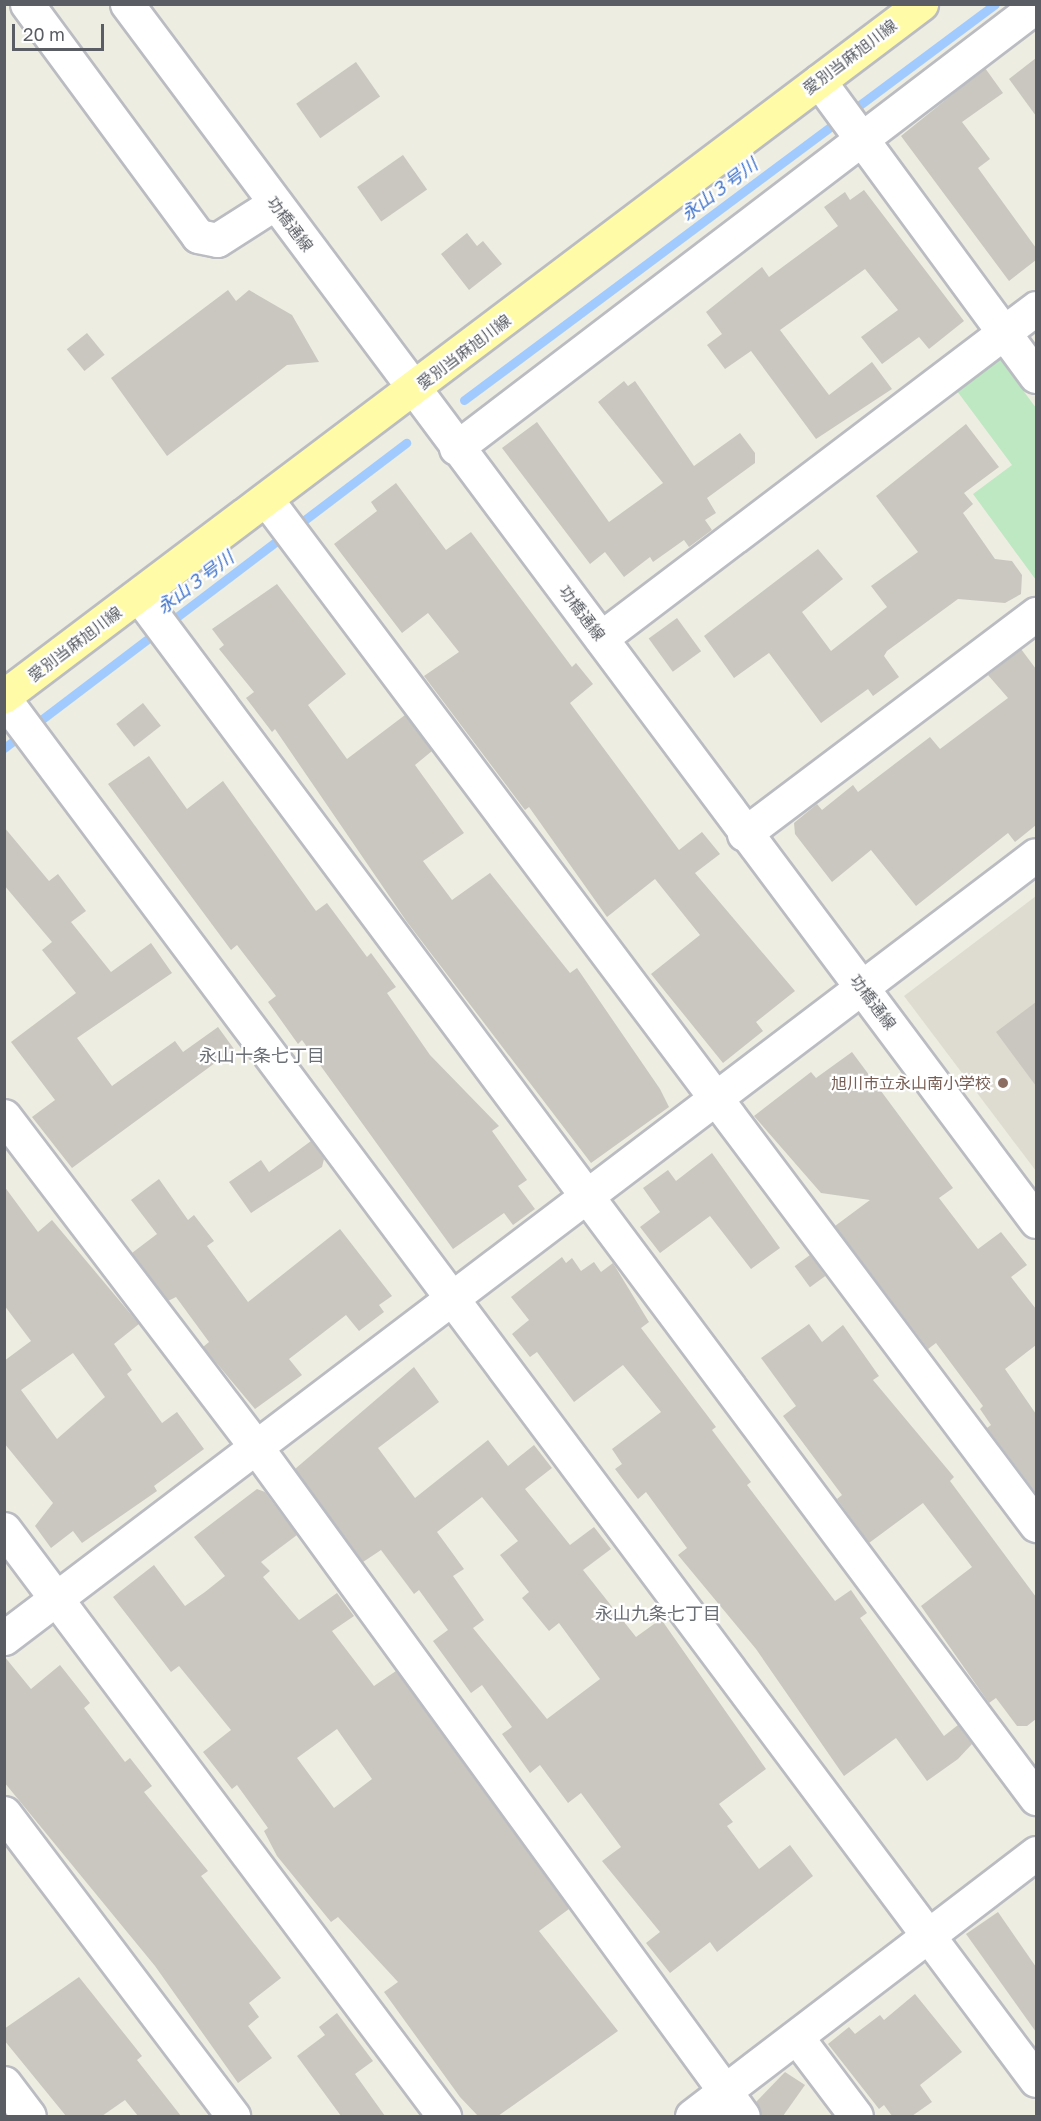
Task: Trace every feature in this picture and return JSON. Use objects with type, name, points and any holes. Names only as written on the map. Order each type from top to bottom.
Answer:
[{"type":"main road","name":"愛別当麻旭川線","points":[[17,716],[155,617],[272,507],[414,391],[825,90],[921,4]]},
{"type":"street","points":[[27,4],[198,236],[217,240],[275,203]]},
{"type":"street","name":"功橋通線","points":[[127,4],[456,448],[601,638],[744,834],[863,988],[1036,1221]]},
{"type":"street","points":[[456,448],[855,134],[1036,6]]},
{"type":"street","points":[[825,90],[855,134],[1036,376]]},
{"type":"street","points":[[601,638],[1036,308]]},
{"type":"street","points":[[272,507],[1036,1525]]},
{"type":"street","points":[[744,834],[1036,614]]},
{"type":"street","points":[[155,617],[591,1197],[1036,1798]]},
{"type":"street","points":[[17,716],[456,1298],[1036,2080]]},
{"type":"street","points":[[4,1638],[591,1197],[1036,855]]},
{"type":"street","points":[[4,1116],[256,1447],[734,2104]]},
{"type":"street","points":[[4,1529],[444,2116]]},
{"type":"street","points":[[4,1813],[233,2116]]},
{"type":"street","points":[[692,2116],[734,2104],[798,2039],[1036,1853]]},
{"type":"street","points":[[798,2039],[856,2116]]},
{"type":"street","points":[[4,2083],[29,2116]]},
{"type":"shaded area","name":"旭川市立永山南小学校","points":[[1036,896],[1036,1171],[904,996]]},
{"type":"green space","points":[[1000,359],[1036,408],[1036,580],[973,494],[1012,465],[957,391]]},
{"type":"building","points":[[1036,58],[1036,116],[1009,79]]},
{"type":"building","points":[[356,62],[380,96],[320,138],[296,104]]},
{"type":"building","points":[[985,68],[1003,93],[962,122],[990,159],[978,168],[1036,248],[1036,260],[1009,281],[901,136]]},
{"type":"building","points":[[403,155],[427,189],[381,222],[357,187]]},
{"type":"building","points":[[864,190],[964,321],[929,349],[919,337],[882,364],[861,337],[898,310],[865,269],[780,330],[829,395],[872,362],[892,389],[816,439],[751,351],[725,369],[707,345],[722,334],[706,312],[762,267],[769,277],[838,226],[824,207],[845,192],[850,200]]},
{"type":"building","points":[[467,233],[477,246],[483,241],[502,264],[469,290],[441,254]]},
{"type":"building","points":[[228,290],[236,301],[249,290],[292,315],[319,362],[287,365],[167,456],[111,378]]},
{"type":"building","points":[[87,333],[105,355],[84,371],[67,349]]},
{"type":"building","points":[[624,381],[628,386],[635,381],[694,466],[740,433],[755,453],[755,463],[707,498],[716,513],[705,520],[712,530],[689,547],[684,540],[653,562],[650,557],[624,577],[605,552],[590,564],[502,448],[537,422],[609,522],[663,483],[598,402]]},
{"type":"building","points":[[966,424],[999,467],[964,493],[973,504],[963,513],[995,559],[1012,561],[1022,575],[1021,594],[1005,603],[958,599],[887,651],[884,656],[899,677],[873,696],[868,689],[821,723],[769,653],[734,678],[704,636],[818,549],[843,579],[802,612],[831,651],[887,607],[871,586],[918,552],[876,496]]},
{"type":"building","points":[[396,483],[446,550],[471,532],[572,667],[576,663],[593,684],[570,703],[679,850],[702,832],[720,854],[695,873],[795,991],[756,1022],[763,1031],[723,1063],[651,974],[700,935],[655,879],[607,917],[529,807],[525,810],[424,676],[459,652],[428,613],[402,633],[334,544],[377,511],[371,502]]},
{"type":"building","points":[[277,584],[346,674],[308,705],[347,759],[405,715],[432,751],[415,765],[464,833],[423,861],[452,900],[490,873],[570,973],[577,968],[660,1089],[669,1107],[591,1163],[407,922],[275,729],[272,732],[246,698],[254,692],[219,649],[224,645],[212,629]]},
{"type":"building","points":[[677,618],[701,651],[673,672],[649,639]]},
{"type":"building","points":[[1021,649],[1036,669],[1036,825],[1015,842],[1008,833],[916,906],[871,850],[832,882],[795,834],[794,823],[817,804],[822,810],[853,785],[858,792],[930,737],[940,749],[1008,698],[988,675]]},
{"type":"building","points":[[143,703],[161,726],[134,747],[116,724]]},
{"type":"building","points":[[149,756],[187,809],[223,781],[316,911],[327,903],[367,957],[371,953],[396,987],[387,993],[430,1055],[499,1126],[492,1131],[527,1180],[518,1186],[535,1209],[513,1225],[504,1213],[453,1249],[302,1040],[298,1044],[268,1002],[276,996],[237,945],[231,950],[108,784]]},
{"type":"building","points":[[4,827],[49,881],[58,874],[86,911],[71,922],[111,972],[151,943],[172,973],[77,1038],[112,1086],[175,1041],[183,1052],[218,1027],[234,1049],[72,1168],[32,1117],[55,1100],[11,1042],[76,993],[42,950],[52,942],[4,885]]},
{"type":"building","points":[[1036,1002],[1036,1086],[996,1032]]},
{"type":"building","points":[[852,1052],[953,1188],[939,1198],[978,1249],[1001,1232],[1027,1265],[1011,1277],[1036,1309],[1036,1345],[1005,1369],[1036,1414],[1036,1493],[987,1428],[991,1425],[980,1409],[983,1406],[936,1343],[928,1349],[835,1226],[870,1200],[821,1193],[754,1116],[811,1072],[816,1078]]},
{"type":"building","points":[[311,1141],[324,1159],[322,1167],[251,1213],[229,1182],[261,1160],[269,1172]]},
{"type":"building","points":[[712,1153],[780,1248],[751,1269],[710,1216],[660,1253],[640,1227],[660,1212],[643,1188],[668,1170],[676,1181]]},
{"type":"building","points":[[159,1179],[188,1220],[194,1215],[214,1241],[207,1246],[248,1302],[340,1229],[392,1296],[379,1305],[384,1312],[359,1331],[346,1315],[289,1359],[302,1375],[255,1409],[203,1347],[209,1342],[176,1297],[168,1301],[132,1253],[157,1234],[131,1200]]},
{"type":"building","points":[[4,1186],[38,1232],[52,1220],[139,1324],[114,1344],[132,1370],[127,1374],[162,1423],[177,1412],[204,1449],[154,1486],[157,1491],[82,1543],[73,1531],[51,1548],[35,1526],[53,1503],[4,1443],[4,1361],[31,1341],[4,1305]],"holes":[[[73,1353],[105,1397],[57,1439],[21,1390]]]},
{"type":"building","points":[[810,1255],[825,1276],[810,1287],[795,1266]]},
{"type":"building","points":[[562,1257],[566,1263],[572,1258],[581,1271],[594,1262],[601,1272],[613,1263],[649,1322],[641,1328],[716,1427],[712,1430],[751,1482],[747,1485],[835,1601],[851,1590],[867,1613],[860,1618],[944,1736],[958,1725],[972,1744],[958,1759],[927,1781],[896,1738],[844,1776],[756,1649],[678,1555],[687,1548],[646,1492],[638,1499],[615,1469],[622,1464],[612,1449],[661,1412],[623,1365],[574,1402],[537,1352],[530,1357],[512,1334],[529,1320],[511,1297]]},
{"type":"building","points":[[809,1324],[822,1342],[843,1325],[879,1376],[873,1380],[954,1477],[950,1481],[1036,1597],[1036,1719],[1027,1726],[1017,1726],[996,1698],[989,1703],[921,1606],[972,1567],[923,1503],[869,1543],[837,1499],[842,1495],[783,1416],[796,1406],[761,1358]]},
{"type":"building","points":[[414,1367],[439,1402],[378,1448],[415,1498],[488,1440],[508,1466],[534,1445],[552,1468],[525,1489],[570,1545],[594,1527],[611,1549],[583,1570],[636,1637],[661,1619],[766,1769],[719,1804],[733,1822],[727,1826],[759,1869],[790,1845],[813,1876],[717,1952],[710,1942],[670,1973],[646,1943],[660,1932],[602,1861],[621,1847],[581,1793],[568,1803],[540,1765],[530,1773],[502,1734],[512,1727],[482,1685],[471,1693],[433,1641],[448,1630],[419,1590],[414,1594],[381,1550],[363,1562],[295,1469]],"holes":[[[482,1497],[518,1541],[500,1555],[529,1592],[522,1598],[549,1631],[559,1623],[600,1679],[547,1719],[473,1628],[484,1620],[453,1576],[464,1569],[437,1532]]]},
{"type":"building","points":[[257,1489],[265,1492],[297,1535],[261,1562],[270,1571],[263,1577],[299,1620],[337,1593],[354,1616],[332,1631],[374,1686],[396,1671],[569,1909],[539,1931],[618,2031],[498,2116],[478,2116],[460,2097],[384,1992],[398,1982],[338,1917],[331,1922],[277,1856],[264,1831],[268,1828],[237,1785],[232,1789],[203,1752],[231,1730],[179,1666],[171,1672],[113,1597],[154,1565],[185,1606],[205,1592],[225,1576],[194,1537]],"holes":[[[337,1729],[372,1779],[334,1808],[297,1758]]]},
{"type":"building","points":[[4,1656],[31,1689],[60,1665],[90,1703],[84,1708],[125,1762],[130,1758],[152,1786],[144,1792],[208,1871],[201,1876],[281,1978],[249,2003],[259,2017],[248,2026],[272,2058],[238,2083],[155,1966],[4,1782]]},
{"type":"building","points":[[998,1912],[1036,1967],[1036,2032],[966,1934]]},
{"type":"building","points":[[79,1977],[142,2056],[137,2060],[181,2116],[138,2116],[125,2100],[102,2116],[66,2116],[4,2040],[4,2029]]},
{"type":"building","points":[[915,1994],[962,2052],[920,2085],[932,2102],[912,2116],[892,2116],[884,2105],[879,2109],[828,2044],[849,2027],[855,2034],[880,2015],[884,2020]]},
{"type":"building","points":[[337,2013],[373,2061],[355,2074],[385,2116],[341,2116],[297,2056],[325,2035],[319,2027]]},
{"type":"building","points":[[785,2072],[805,2085],[783,2116],[761,2116],[756,2102]]},
{"type":"waterway","name":"永山３号川","points":[[464,400],[995,4]]},
{"type":"waterway","name":"永山３号川","points":[[4,748],[406,443]]},
{"type":"place","name":"旭川市立永山南小学校","points":[[1003,1083]]},
{"type":"district","name":"永山十条七丁目","points":[[262,1055]]},
{"type":"district","name":"永山九条七丁目","points":[[658,1613]]}]
